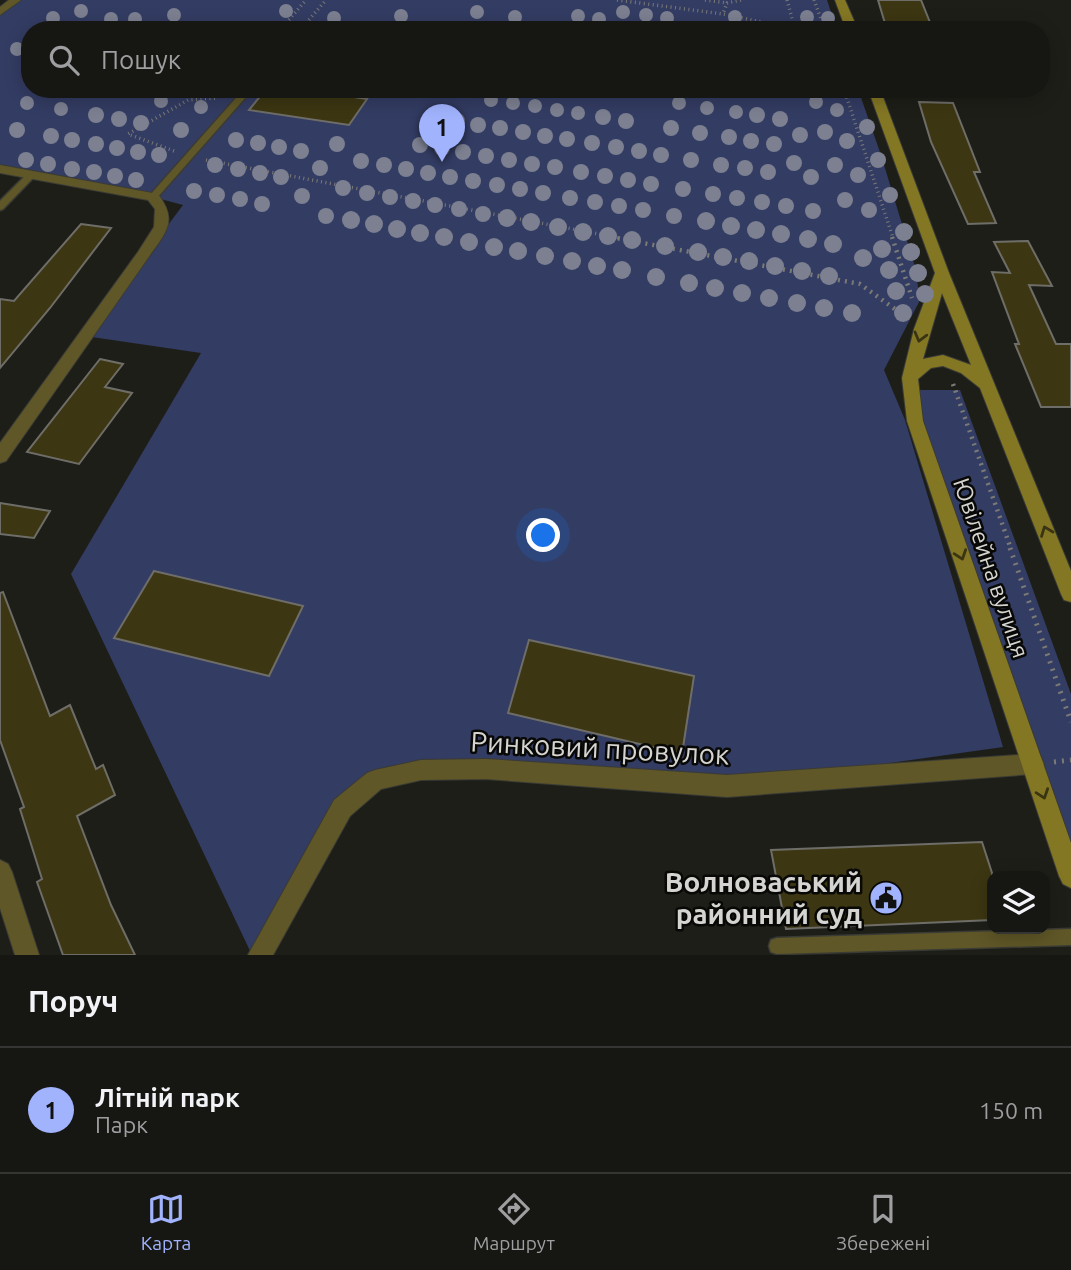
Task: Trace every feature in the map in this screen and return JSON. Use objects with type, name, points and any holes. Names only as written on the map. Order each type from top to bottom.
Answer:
[{"type":"street","points":[[0,12],[16,0]]},
{"type":"street","points":[[840,0],[848,21]]},
{"type":"street","points":[[877,98],[942,273],[1071,594]]},
{"type":"street","points":[[0,169],[153,197],[162,209],[160,227],[0,456]]},
{"type":"street","name":"Ювілейна вулиця","points":[[942,273],[922,330],[910,378],[915,421],[1071,876]]},
{"type":"street","points":[[910,378],[929,362],[944,361],[972,371],[992,392]]},
{"type":"street","name":"Ринковий провулок","points":[[260,955],[342,808],[375,780],[421,770],[486,769],[727,786],[1032,764]]},
{"type":"street","points":[[0,872],[27,955]]},
{"type":"lane","points":[[153,197],[241,98]]},
{"type":"lane","points":[[0,207],[32,175]]},
{"type":"lane","points":[[777,946],[1071,937]]},
{"type":"path","points":[[288,21],[306,0]]},
{"type":"path","points":[[308,21],[326,0]]},
{"type":"path","points":[[617,0],[758,21]]},
{"type":"path","points":[[705,0],[727,3],[741,0]]},
{"type":"path","points":[[787,0],[794,21]]},
{"type":"path","points":[[814,0],[822,21]]},
{"type":"path","points":[[723,14],[727,3]]},
{"type":"path","points":[[202,98],[188,100],[128,134],[190,157],[860,284],[922,330]]},
{"type":"path","points":[[847,98],[922,330]]},
{"type":"path","points":[[944,361],[1071,722]]},
{"type":"shaded area","points":[[16,0],[827,0],[834,21],[21,21],[21,98],[861,98],[915,267],[920,300],[884,370],[905,420],[1003,747],[727,786],[486,769],[375,780],[342,808],[252,955],[71,574],[201,353],[85,336],[183,205],[0,168],[0,12]]},
{"type":"shaded area","points":[[908,390],[960,390],[1071,694],[1071,875]]},
{"type":"building","points":[[878,0],[921,0],[929,21],[884,21]]},
{"type":"building","points":[[259,98],[367,99],[349,125],[249,110]]},
{"type":"building","points":[[919,102],[953,103],[980,172],[974,172],[996,223],[968,224],[931,142]]},
{"type":"building","points":[[81,224],[111,228],[0,368],[0,299],[14,301]]},
{"type":"building","points":[[1028,241],[1052,286],[1029,285],[1056,344],[1071,344],[1071,407],[1041,407],[1015,344],[1019,344],[992,272],[1010,273],[994,242]]},
{"type":"building","points":[[100,359],[123,364],[105,387],[132,393],[79,464],[27,452]]},
{"type":"building","points":[[0,503],[50,511],[34,538],[0,534]]},
{"type":"building","points":[[154,571],[303,606],[269,676],[114,638]]},
{"type":"building","points":[[3,592],[50,716],[70,705],[96,769],[103,765],[115,795],[77,816],[111,905],[135,955],[63,955],[37,882],[42,879],[20,809],[24,807],[0,740],[0,593]]},
{"type":"building","points":[[529,640],[694,676],[682,754],[508,713]]},
{"type":"building","name":"Волноваський районний суд","points":[[982,842],[991,871],[987,871],[987,920],[786,929],[771,850]]},
{"type":"place","name":"Літній парк","points":[[442,162]]},
{"type":"place","name":"Волноваський районний суд","points":[[886,898]]}]
